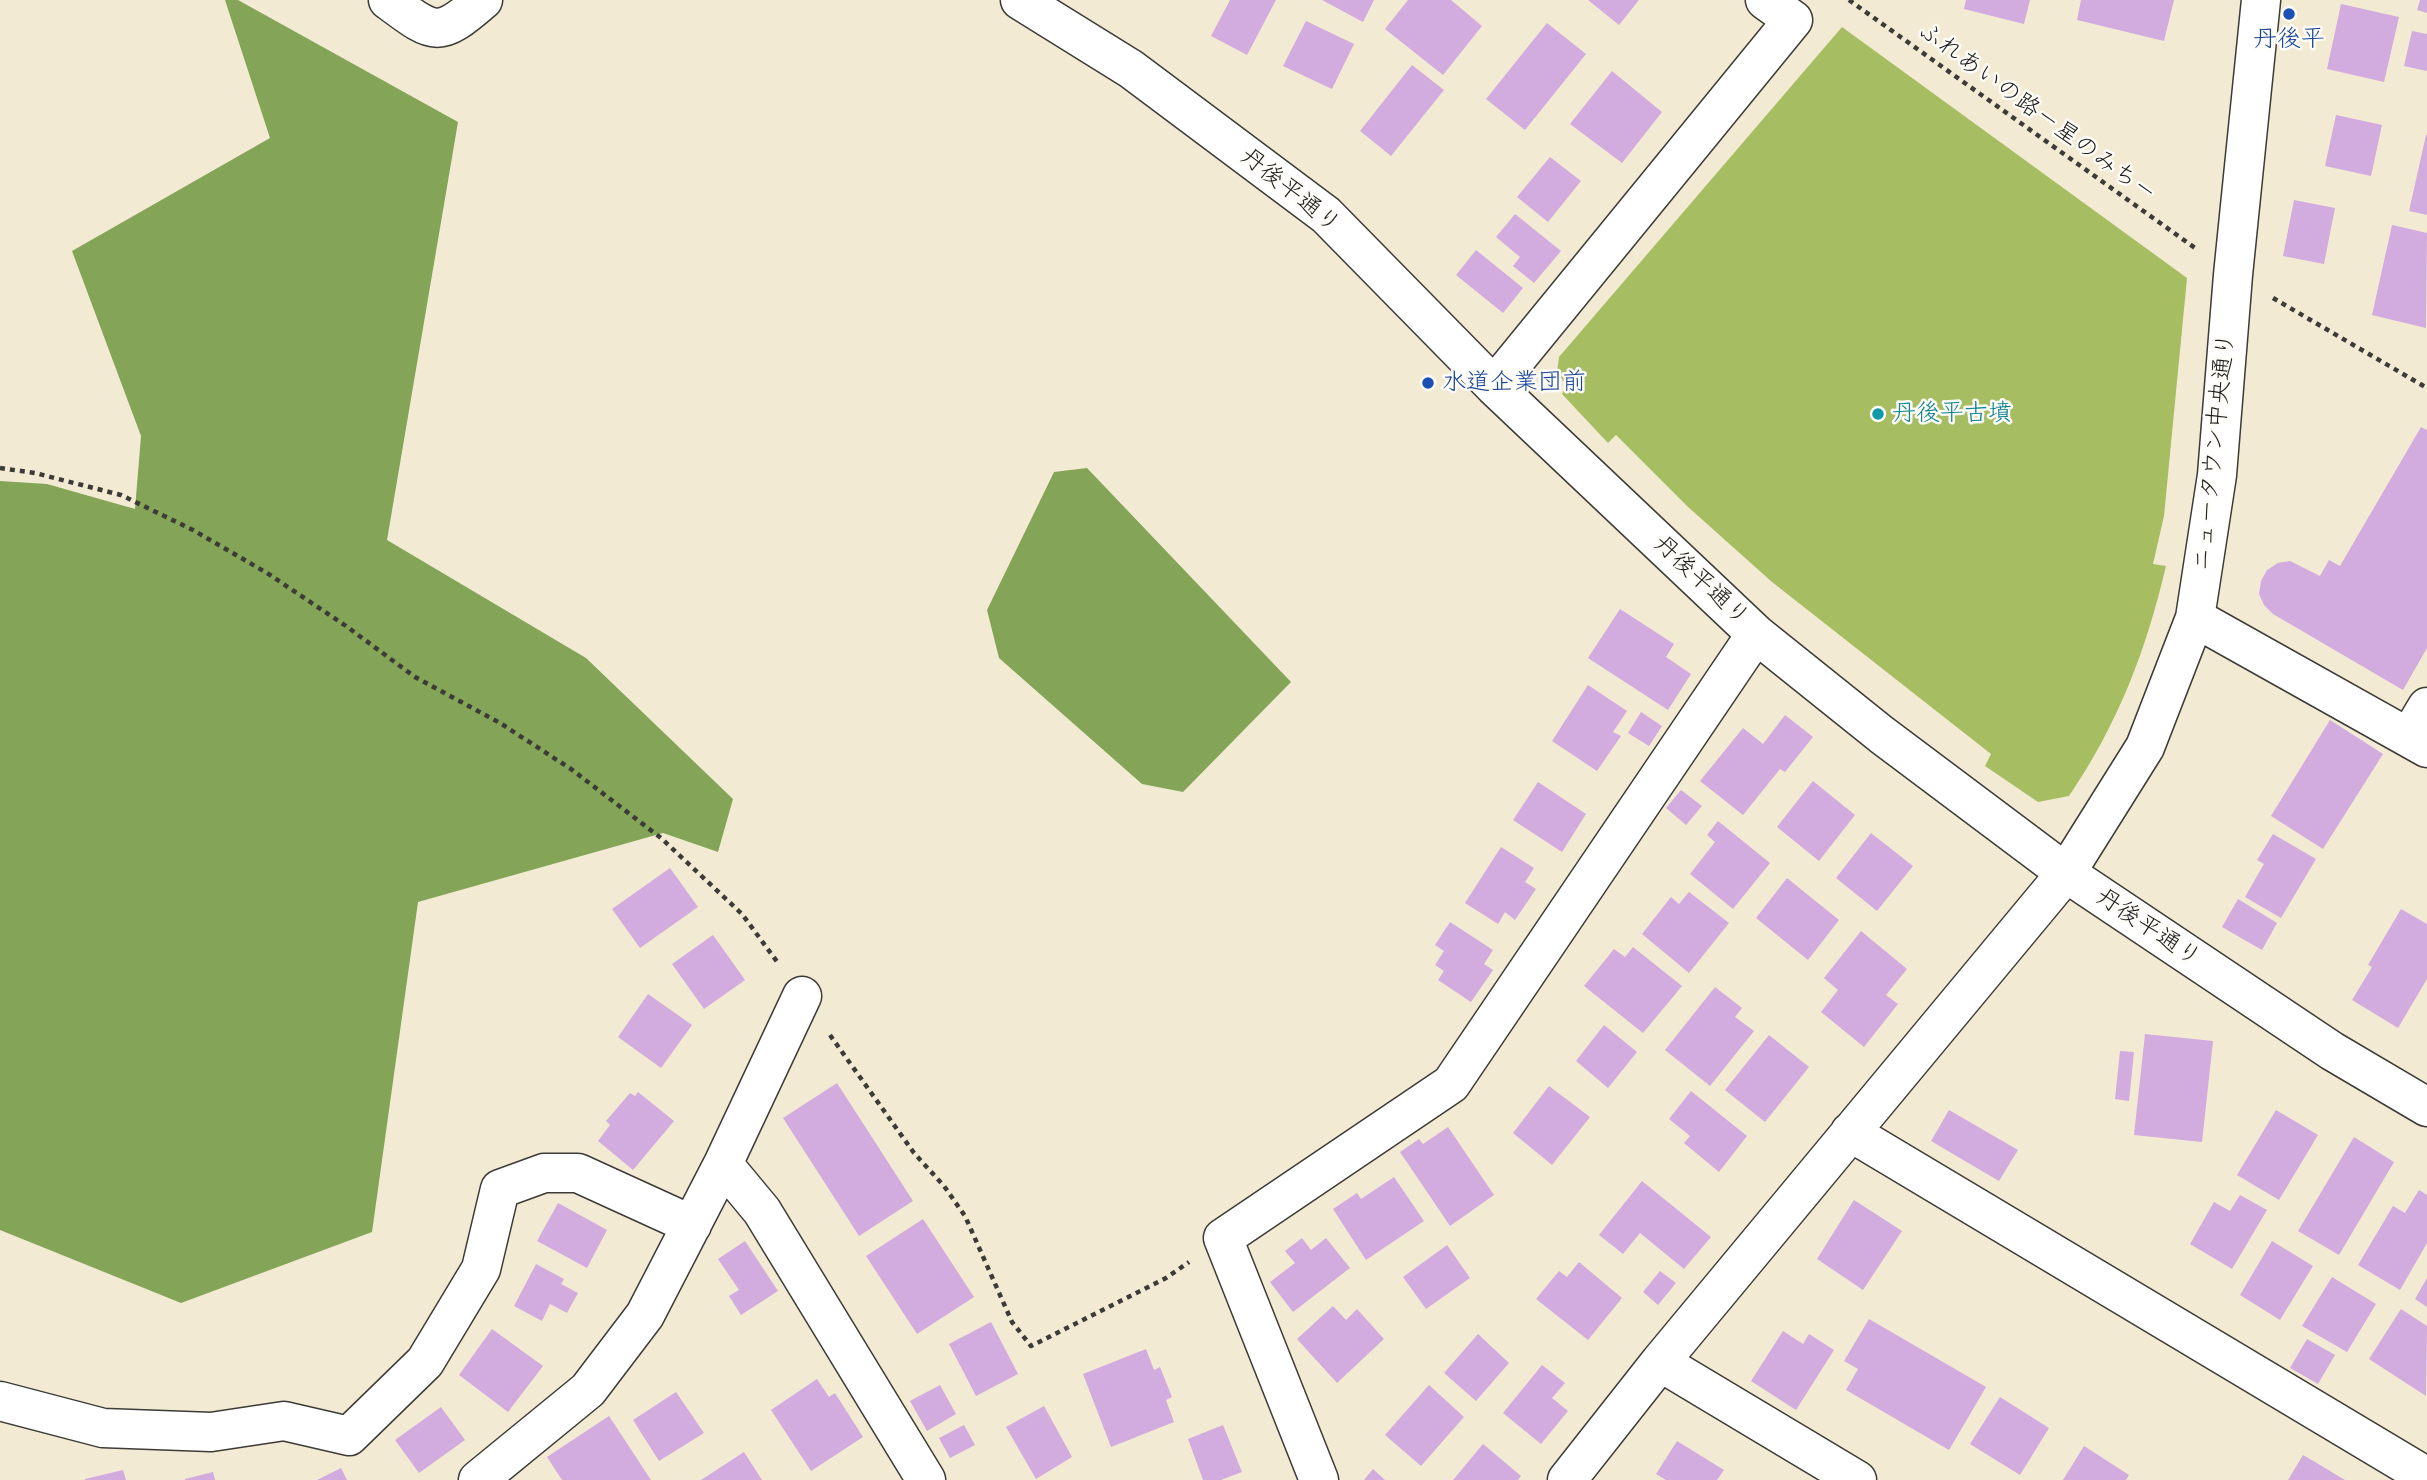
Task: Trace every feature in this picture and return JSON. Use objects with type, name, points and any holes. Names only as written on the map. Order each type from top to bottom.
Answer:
[{"type":"street","points":[[388,0],[421,25],[440,30],[455,24],[483,0]]},
{"type":"street","name":"丹後平通り","points":[[1020,0],[1131,69],[1326,215],[1494,386],[1756,634],[1882,735],[2066,873],[2332,1051],[2427,1107]]},
{"type":"street","points":[[1494,386],[1793,20],[1765,0]]},
{"type":"street","name":"ニュータウン中央通り","points":[[1567,1480],[1660,1362],[2066,873],[2145,747],[2195,618],[2217,475],[2233,275],[2261,0]]},
{"type":"street","points":[[2195,618],[2421,731]]},
{"type":"street","points":[[1319,1480],[1223,1238],[1451,1084],[1756,634]]},
{"type":"street","points":[[494,1475],[588,1390],[645,1315],[723,1164],[802,996]]},
{"type":"street","points":[[1850,1132],[2427,1477]]},
{"type":"street","points":[[723,1164],[762,1211],[926,1480]]},
{"type":"street","points":[[0,1401],[103,1428],[211,1432],[284,1421],[349,1436],[425,1362],[481,1269],[500,1189],[544,1173],[578,1173],[692,1225]]},
{"type":"street","points":[[1660,1362],[1857,1480]]},
{"type":"path","name":"ふれあいの路－星のみち－","points":[[1849,0],[2205,255]]},
{"type":"path","points":[[2264,293],[2427,388]]},
{"type":"path","points":[[0,468],[35,473],[121,495],[193,530],[267,573],[346,625],[415,677],[500,723],[571,769],[662,838],[742,914],[914,1153],[944,1186],[965,1216],[1012,1322],[1031,1346],[1166,1278],[1223,1238]]},
{"type":"green space","points":[[225,0],[238,0],[458,122],[387,540],[586,658],[733,799],[718,852],[663,833],[418,902],[372,1232],[181,1303],[0,1230],[0,481],[47,484],[135,509],[141,436],[72,251],[270,138]]},
{"type":"green space","name":"丹後平古墳","points":[[1842,27],[2187,278],[2164,516],[2153,564],[2166,566],[2149,628],[2128,686],[2102,742],[2069,796],[2038,802],[1985,766],[1991,754],[1772,582],[1687,506],[1616,435],[1608,443],[1562,394],[1567,386],[1557,372],[1559,357]]},
{"type":"green space","points":[[1087,468],[1291,682],[1183,792],[1142,784],[999,658],[987,610],[1054,472]]},
{"type":"building","points":[[1230,0],[1276,0],[1247,55],[1211,36]]},
{"type":"building","points":[[1322,0],[1374,0],[1363,22]]},
{"type":"building","points":[[1408,0],[1451,0],[1482,26],[1443,75],[1385,29]]},
{"type":"building","points":[[1588,0],[1639,0],[1619,25]]},
{"type":"building","points":[[1966,0],[2030,0],[2024,24],[1964,9]]},
{"type":"building","points":[[2081,0],[2174,0],[2164,41],[2077,20]]},
{"type":"building","points":[[2420,0],[2427,0],[2427,13],[2417,10]]},
{"type":"building","points":[[2341,4],[2399,17],[2384,82],[2327,69]]},
{"type":"building","points":[[1306,21],[1354,44],[1332,89],[1283,66]]},
{"type":"building","points":[[1547,23],[1586,54],[1525,130],[1486,99]]},
{"type":"building","points":[[2412,31],[2427,34],[2427,71],[2404,66]]},
{"type":"building","points":[[1412,65],[1444,90],[1391,156],[1360,131]]},
{"type":"building","points":[[1612,71],[1662,112],[1622,163],[1570,124]]},
{"type":"building","points":[[2336,115],[2382,125],[2371,176],[2325,166]]},
{"type":"building","points":[[2427,135],[2427,215],[2409,211]]},
{"type":"building","points":[[1550,157],[1581,181],[1548,222],[1517,197]]},
{"type":"building","points":[[2294,200],[2335,208],[2324,264],[2283,256]]},
{"type":"building","points":[[1515,214],[1561,251],[1534,283],[1513,266],[1520,257],[1496,237]]},
{"type":"building","points":[[2392,225],[2427,233],[2426,328],[2372,315]]},
{"type":"building","points":[[1476,250],[1523,288],[1503,313],[1456,275]]},
{"type":"building","points":[[2421,427],[2427,430],[2427,648],[2403,690],[2273,614],[2264,605],[2259,594],[2261,581],[2267,570],[2278,563],[2290,561],[2320,576],[2329,560],[2340,566]]},
{"type":"building","points":[[1620,609],[1674,644],[1666,657],[1691,674],[1668,710],[1588,658]]},
{"type":"building","points":[[1588,685],[1627,711],[1613,732],[1621,736],[1597,771],[1552,741]]},
{"type":"building","points":[[1641,712],[1662,726],[1649,746],[1628,733]]},
{"type":"building","points":[[1785,715],[1813,737],[1785,772],[1780,769],[1743,815],[1700,781],[1743,728],[1763,744]]},
{"type":"building","points":[[2330,720],[2383,754],[2323,849],[2271,816]]},
{"type":"building","points":[[1813,781],[1855,815],[1819,861],[1777,827]]},
{"type":"building","points":[[1538,782],[1586,814],[1562,852],[1513,820]]},
{"type":"building","points":[[1681,790],[1702,806],[1686,825],[1666,808]]},
{"type":"building","points":[[1718,821],[1770,863],[1733,909],[1690,874],[1715,842],[1707,835]]},
{"type":"building","points":[[1871,833],[1913,866],[1877,911],[1836,878]]},
{"type":"building","points":[[2273,834],[2316,859],[2281,918],[2245,897],[2264,864],[2257,860]]},
{"type":"building","points":[[1501,847],[1534,868],[1525,882],[1536,889],[1515,920],[1505,912],[1498,924],[1465,903]]},
{"type":"building","points":[[670,868],[698,907],[640,948],[612,909]]},
{"type":"building","points":[[1787,878],[1839,920],[1808,960],[1756,918]]},
{"type":"building","points":[[1689,892],[1729,923],[1689,973],[1642,934],[1671,897],[1679,904]]},
{"type":"building","points":[[2238,899],[2277,923],[2262,950],[2222,927]]},
{"type":"building","points":[[2401,909],[2427,924],[2427,979],[2398,1028],[2352,1000],[2372,967],[2368,965]]},
{"type":"building","points":[[1450,922],[1493,950],[1484,964],[1493,970],[1471,1002],[1438,980],[1444,971],[1435,965],[1444,951],[1435,945]]},
{"type":"building","points":[[1861,931],[1907,969],[1886,995],[1898,1004],[1864,1047],[1821,1012],[1838,990],[1824,978]]},
{"type":"building","points":[[713,935],[745,980],[704,1009],[672,964]]},
{"type":"building","points":[[1633,947],[1682,986],[1643,1033],[1584,986],[1614,949],[1625,957]]},
{"type":"building","points":[[1715,987],[1742,1008],[1735,1017],[1754,1031],[1710,1086],[1665,1050]]},
{"type":"building","points":[[648,994],[692,1025],[661,1068],[618,1037]]},
{"type":"building","points":[[1604,1025],[1637,1052],[1608,1088],[1576,1061]]},
{"type":"building","points":[[2145,1034],[2213,1041],[2202,1142],[2134,1135]]},
{"type":"building","points":[[1769,1035],[1809,1067],[1765,1122],[1725,1090]]},
{"type":"building","points":[[2120,1051],[2134,1052],[2129,1101],[2115,1099]]},
{"type":"building","points":[[837,1083],[913,1201],[859,1236],[783,1118]]},
{"type":"building","points":[[1549,1086],[1590,1117],[1552,1165],[1513,1133]]},
{"type":"building","points":[[1691,1091],[1747,1136],[1719,1172],[1684,1143],[1690,1136],[1669,1119]]},
{"type":"building","points":[[638,1092],[674,1121],[633,1170],[598,1141],[610,1125],[606,1121],[630,1093],[635,1096]]},
{"type":"building","points":[[1949,1110],[2018,1150],[1999,1181],[1931,1141]]},
{"type":"building","points":[[2276,1110],[2318,1135],[2279,1200],[2237,1175]]},
{"type":"building","points":[[1448,1127],[1494,1195],[1450,1226],[1400,1152],[1419,1139],[1423,1144]]},
{"type":"building","points":[[2354,1137],[2394,1162],[2339,1255],[2298,1231]]},
{"type":"building","points":[[1394,1177],[1424,1221],[1366,1260],[1333,1209],[1357,1193],[1361,1199]]},
{"type":"building","points":[[1642,1181],[1711,1237],[1684,1269],[1640,1233],[1623,1254],[1599,1235]]},
{"type":"building","points":[[2419,1190],[2427,1195],[2427,1243],[2400,1290],[2358,1265],[2393,1206],[2405,1213]]},
{"type":"building","points":[[2240,1195],[2267,1210],[2232,1269],[2190,1244],[2214,1202],[2230,1211]]},
{"type":"building","points":[[1854,1200],[1902,1231],[1863,1290],[1817,1259]]},
{"type":"building","points":[[558,1203],[607,1230],[587,1268],[537,1241]]},
{"type":"building","points":[[923,1219],[974,1297],[917,1334],[866,1256]]},
{"type":"building","points":[[1302,1238],[1311,1250],[1326,1238],[1350,1268],[1293,1312],[1270,1282],[1295,1263],[1285,1251]]},
{"type":"building","points":[[745,1241],[778,1291],[741,1315],[729,1296],[739,1290],[718,1259]]},
{"type":"building","points":[[2272,1241],[2313,1266],[2280,1320],[2240,1295]]},
{"type":"building","points":[[1447,1245],[1470,1278],[1426,1309],[1403,1277]]},
{"type":"building","points":[[1579,1262],[1622,1298],[1588,1340],[1536,1299],[1559,1271],[1567,1277]]},
{"type":"building","points":[[536,1264],[564,1279],[561,1284],[578,1293],[567,1313],[550,1304],[542,1321],[514,1306]]},
{"type":"building","points":[[1660,1271],[1676,1283],[1658,1305],[1643,1292]]},
{"type":"building","points":[[2332,1277],[2376,1304],[2347,1352],[2302,1326]]},
{"type":"building","points":[[2427,1278],[2427,1307],[2415,1299]]},
{"type":"building","points":[[1333,1306],[1346,1320],[1357,1309],[1384,1339],[1337,1383],[1297,1339]]},
{"type":"building","points":[[2401,1309],[2427,1326],[2426,1396],[2369,1359]]},
{"type":"building","points":[[1869,1319],[1986,1387],[1949,1450],[1846,1390],[1858,1369],[1844,1361]]},
{"type":"building","points":[[991,1322],[1018,1374],[976,1396],[949,1344]]},
{"type":"building","points":[[492,1329],[543,1366],[508,1412],[459,1375]]},
{"type":"building","points":[[1783,1331],[1803,1344],[1809,1334],[1834,1350],[1796,1410],[1751,1381]]},
{"type":"building","points":[[1478,1334],[1509,1363],[1476,1401],[1444,1373]]},
{"type":"building","points":[[2307,1339],[2335,1355],[2318,1384],[2290,1368]]},
{"type":"building","points":[[1146,1349],[1154,1370],[1160,1367],[1172,1397],[1166,1400],[1174,1422],[1111,1447],[1083,1374]]},
{"type":"building","points":[[1542,1365],[1565,1383],[1552,1398],[1568,1411],[1541,1444],[1503,1413]]},
{"type":"building","points":[[817,1379],[829,1397],[835,1393],[863,1437],[811,1471],[771,1410]]},
{"type":"building","points":[[940,1385],[956,1414],[927,1431],[910,1401]]},
{"type":"building","points":[[1429,1385],[1464,1417],[1421,1466],[1385,1435]]},
{"type":"building","points":[[676,1392],[704,1433],[659,1461],[633,1420]]},
{"type":"building","points":[[2000,1397],[2049,1428],[2020,1475],[1970,1444]]},
{"type":"building","points":[[1044,1406],[1072,1457],[1036,1479],[1006,1427]]},
{"type":"building","points":[[441,1407],[465,1440],[419,1473],[395,1440]]},
{"type":"building","points":[[609,1416],[651,1480],[562,1480],[547,1457]]},
{"type":"building","points":[[964,1425],[975,1445],[950,1458],[939,1438]]},
{"type":"building","points":[[1223,1425],[1242,1472],[1221,1480],[1203,1480],[1188,1439]]},
{"type":"building","points":[[1677,1441],[1724,1470],[1717,1480],[1666,1480],[1656,1474]]},
{"type":"building","points":[[1483,1444],[1521,1476],[1518,1480],[1453,1480]]},
{"type":"building","points":[[2084,1446],[2129,1475],[2126,1480],[2063,1480]]},
{"type":"building","points":[[744,1452],[762,1480],[701,1480]]},
{"type":"building","points":[[2303,1455],[2315,1462],[2345,1480],[2288,1480]]},
{"type":"building","points":[[341,1468],[347,1480],[317,1480]]},
{"type":"building","points":[[1373,1469],[1385,1480],[1364,1480]]},
{"type":"building","points":[[123,1470],[126,1480],[85,1480],[85,1479]]},
{"type":"building","points":[[213,1472],[215,1480],[185,1480],[185,1479]]},
{"type":"place","name":"丹後平","points":[[2289,14]]},
{"type":"place","name":"水道企業団前","points":[[1428,383]]},
{"type":"place","name":"丹後平古墳","points":[[1878,414]]}]
